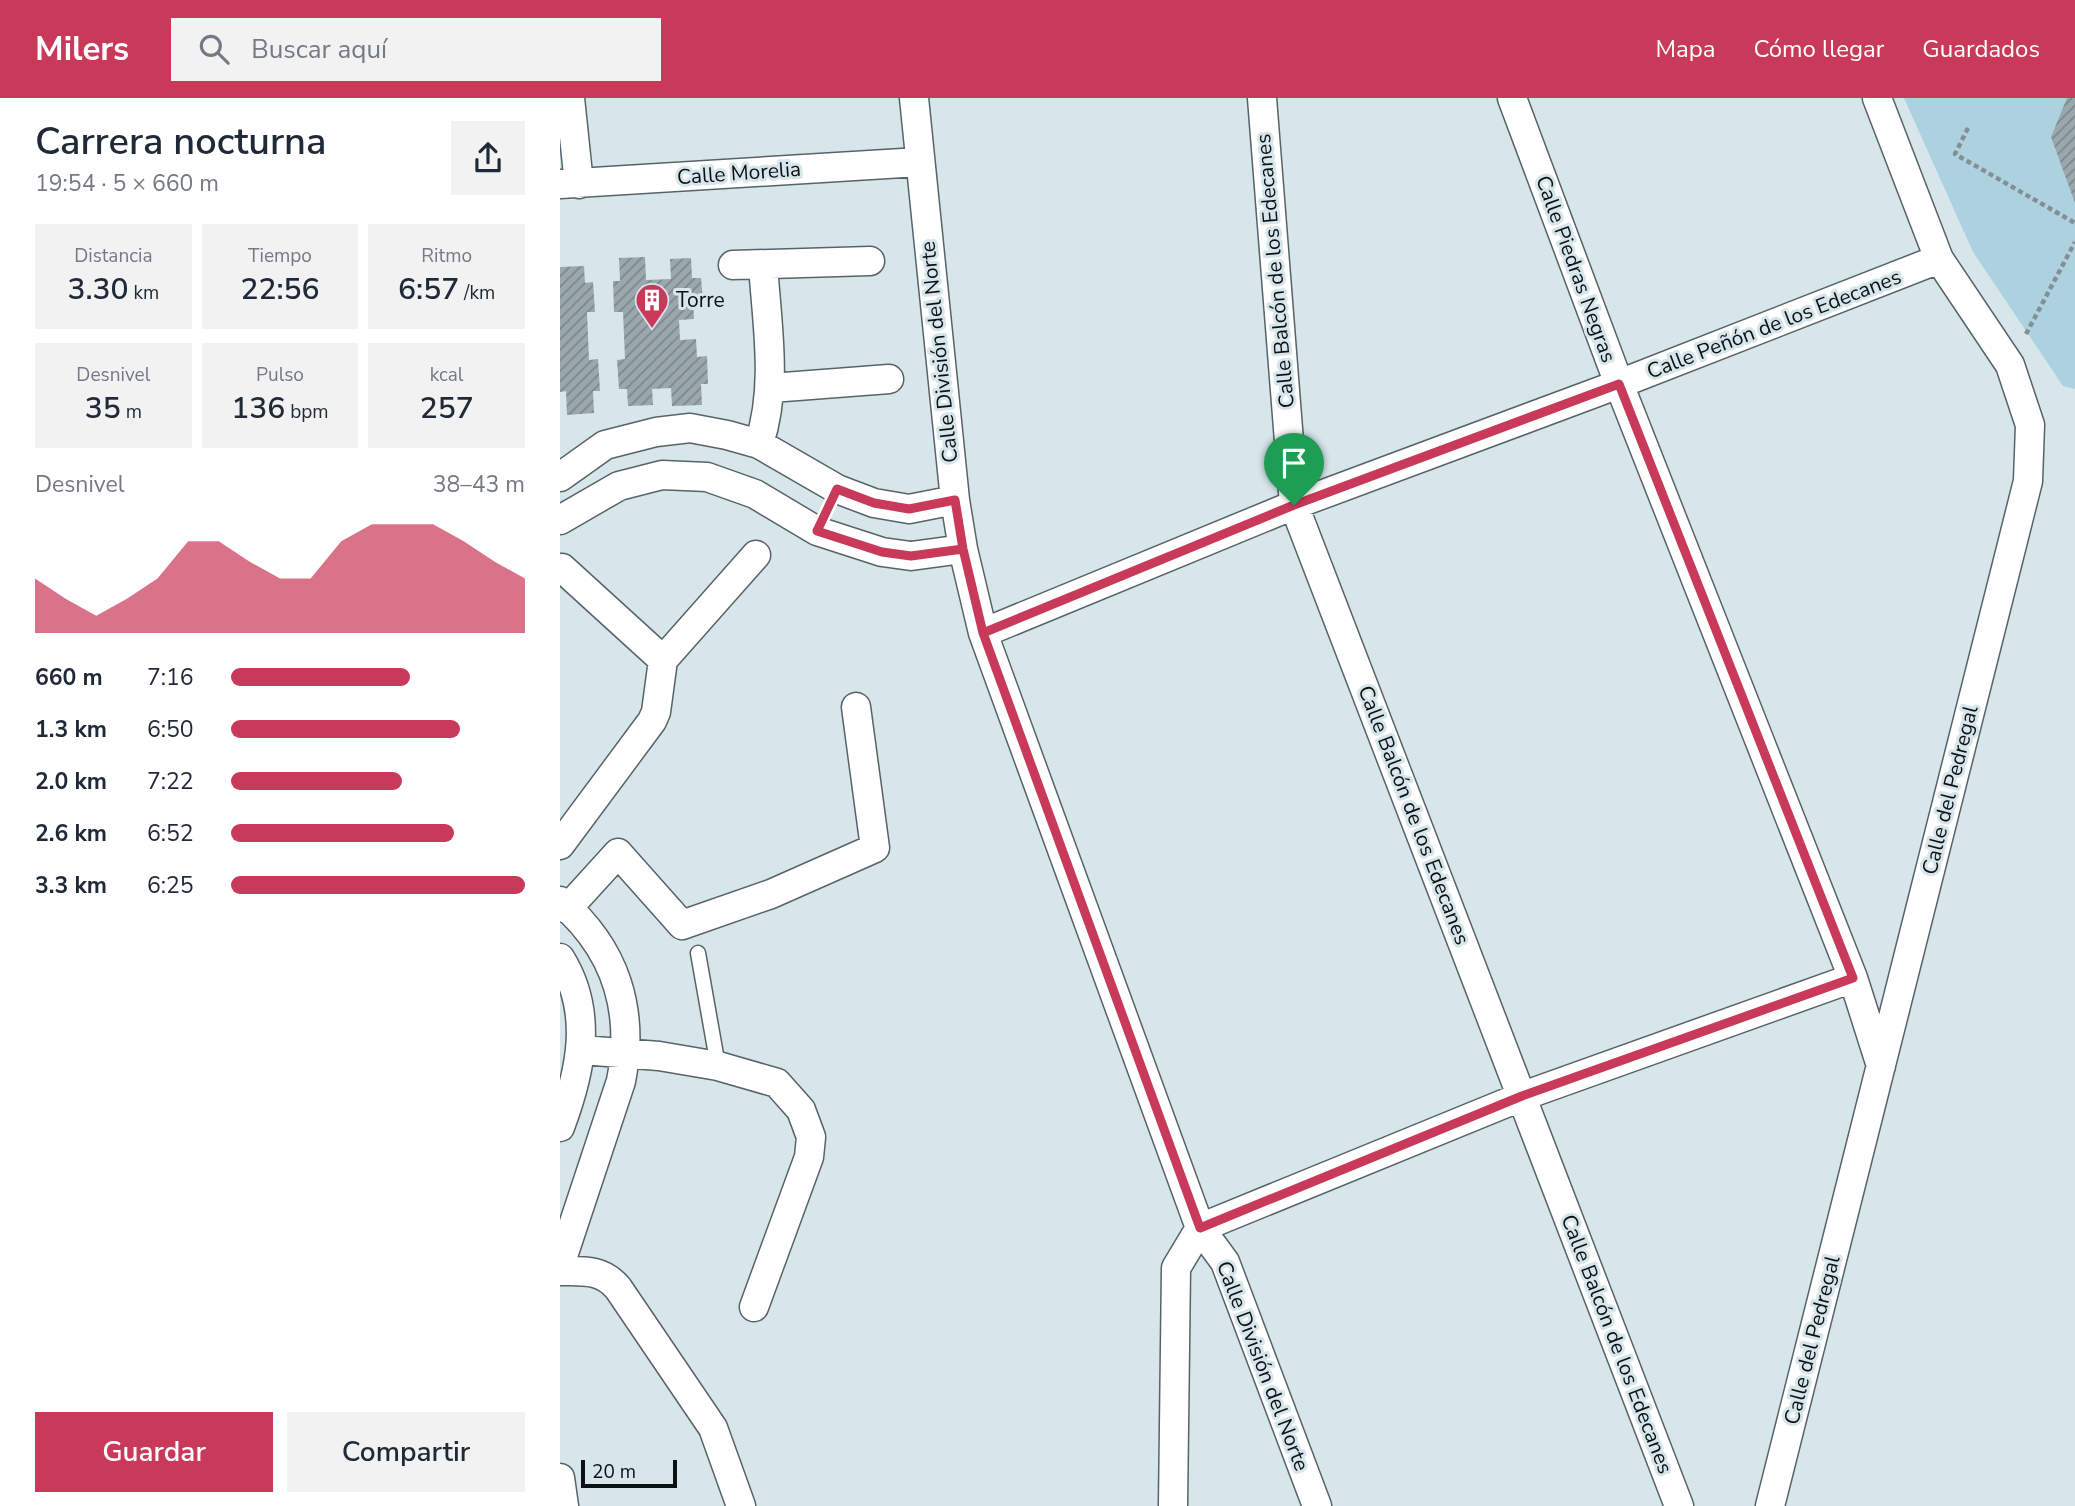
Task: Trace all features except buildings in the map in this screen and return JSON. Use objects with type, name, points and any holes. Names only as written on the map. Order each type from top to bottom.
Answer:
[{"type":"street","points":[[570,98],[570,184]]},
{"type":"street","name":"Calle División del Norte","points":[[914,98],[955,500],[963,549],[983,633],[1200,1228],[1224,1262],[1317,1506]]},
{"type":"street","name":"Calle Balcón de los Edecanes","points":[[1262,98],[1294,505],[1679,1506]]},
{"type":"street","name":"Calle Piedras Negras","points":[[1512,98],[1619,384],[1853,978],[1881,1066]]},
{"type":"street","name":"Calle del Pedregal","points":[[1770,1506],[2028,481],[2030,425],[2010,365],[1939,259],[1877,98]]},
{"type":"street","name":"Calle Morelia","points":[[570,184],[919,162]]},
{"type":"street","name":"Calle Peñón de los Edecanes","points":[[983,633],[1294,505],[1619,384],[1939,259]]},
{"type":"street","points":[[733,265],[870,261]]},
{"type":"street","points":[[759,444],[766,423],[771,388],[763,265]]},
{"type":"street","points":[[771,388],[889,379]]},
{"type":"street","points":[[560,477],[606,445],[656,432],[690,428],[759,444],[837,489],[874,503],[909,509],[955,500]]},
{"type":"street","points":[[560,520],[619,486],[662,475],[707,477],[755,494],[817,531],[882,552],[911,556],[963,549]]},
{"type":"street","points":[[817,531],[837,489]]},
{"type":"street","points":[[560,845],[652,722],[656,712],[663,660],[756,555]]},
{"type":"street","points":[[562,568],[663,660]]},
{"type":"street","points":[[560,1265],[621,1081],[626,1054],[624,1008],[617,977],[595,939],[564,905],[618,853],[682,925],[771,894],[875,848],[856,707]]},
{"type":"street","points":[[560,958],[572,978],[579,1010],[582,1050],[560,1127]]},
{"type":"street","points":[[1173,1506],[1176,1268],[1200,1228],[1522,1096],[1853,978]]},
{"type":"street","points":[[582,1050],[659,1056],[718,1066],[777,1083],[800,1110],[811,1138],[809,1157],[754,1307]]},
{"type":"street","points":[[560,1271],[601,1274],[610,1278],[618,1288],[713,1428],[741,1506]]},
{"type":"street","points":[[560,1478],[564,1506]]},
{"type":"lane","points":[[698,953],[718,1066]]},
{"type":"path","points":[[1968,128],[1955,154],[2075,223]]},
{"type":"path","points":[[2010,365],[2075,242]]},
{"type":"shaded area","points":[[1904,98],[2075,98],[2075,389],[2063,386],[1973,252]]},
{"type":"place","name":"Torre","points":[[652,330]]},
{"type":"route","points":[[1294,505],[983,633],[963,549],[955,500],[909,509],[874,503],[837,489],[817,531],[882,552],[911,556],[963,549],[983,633],[1200,1228],[1522,1096],[1853,978],[1619,384],[1294,505]]}]
